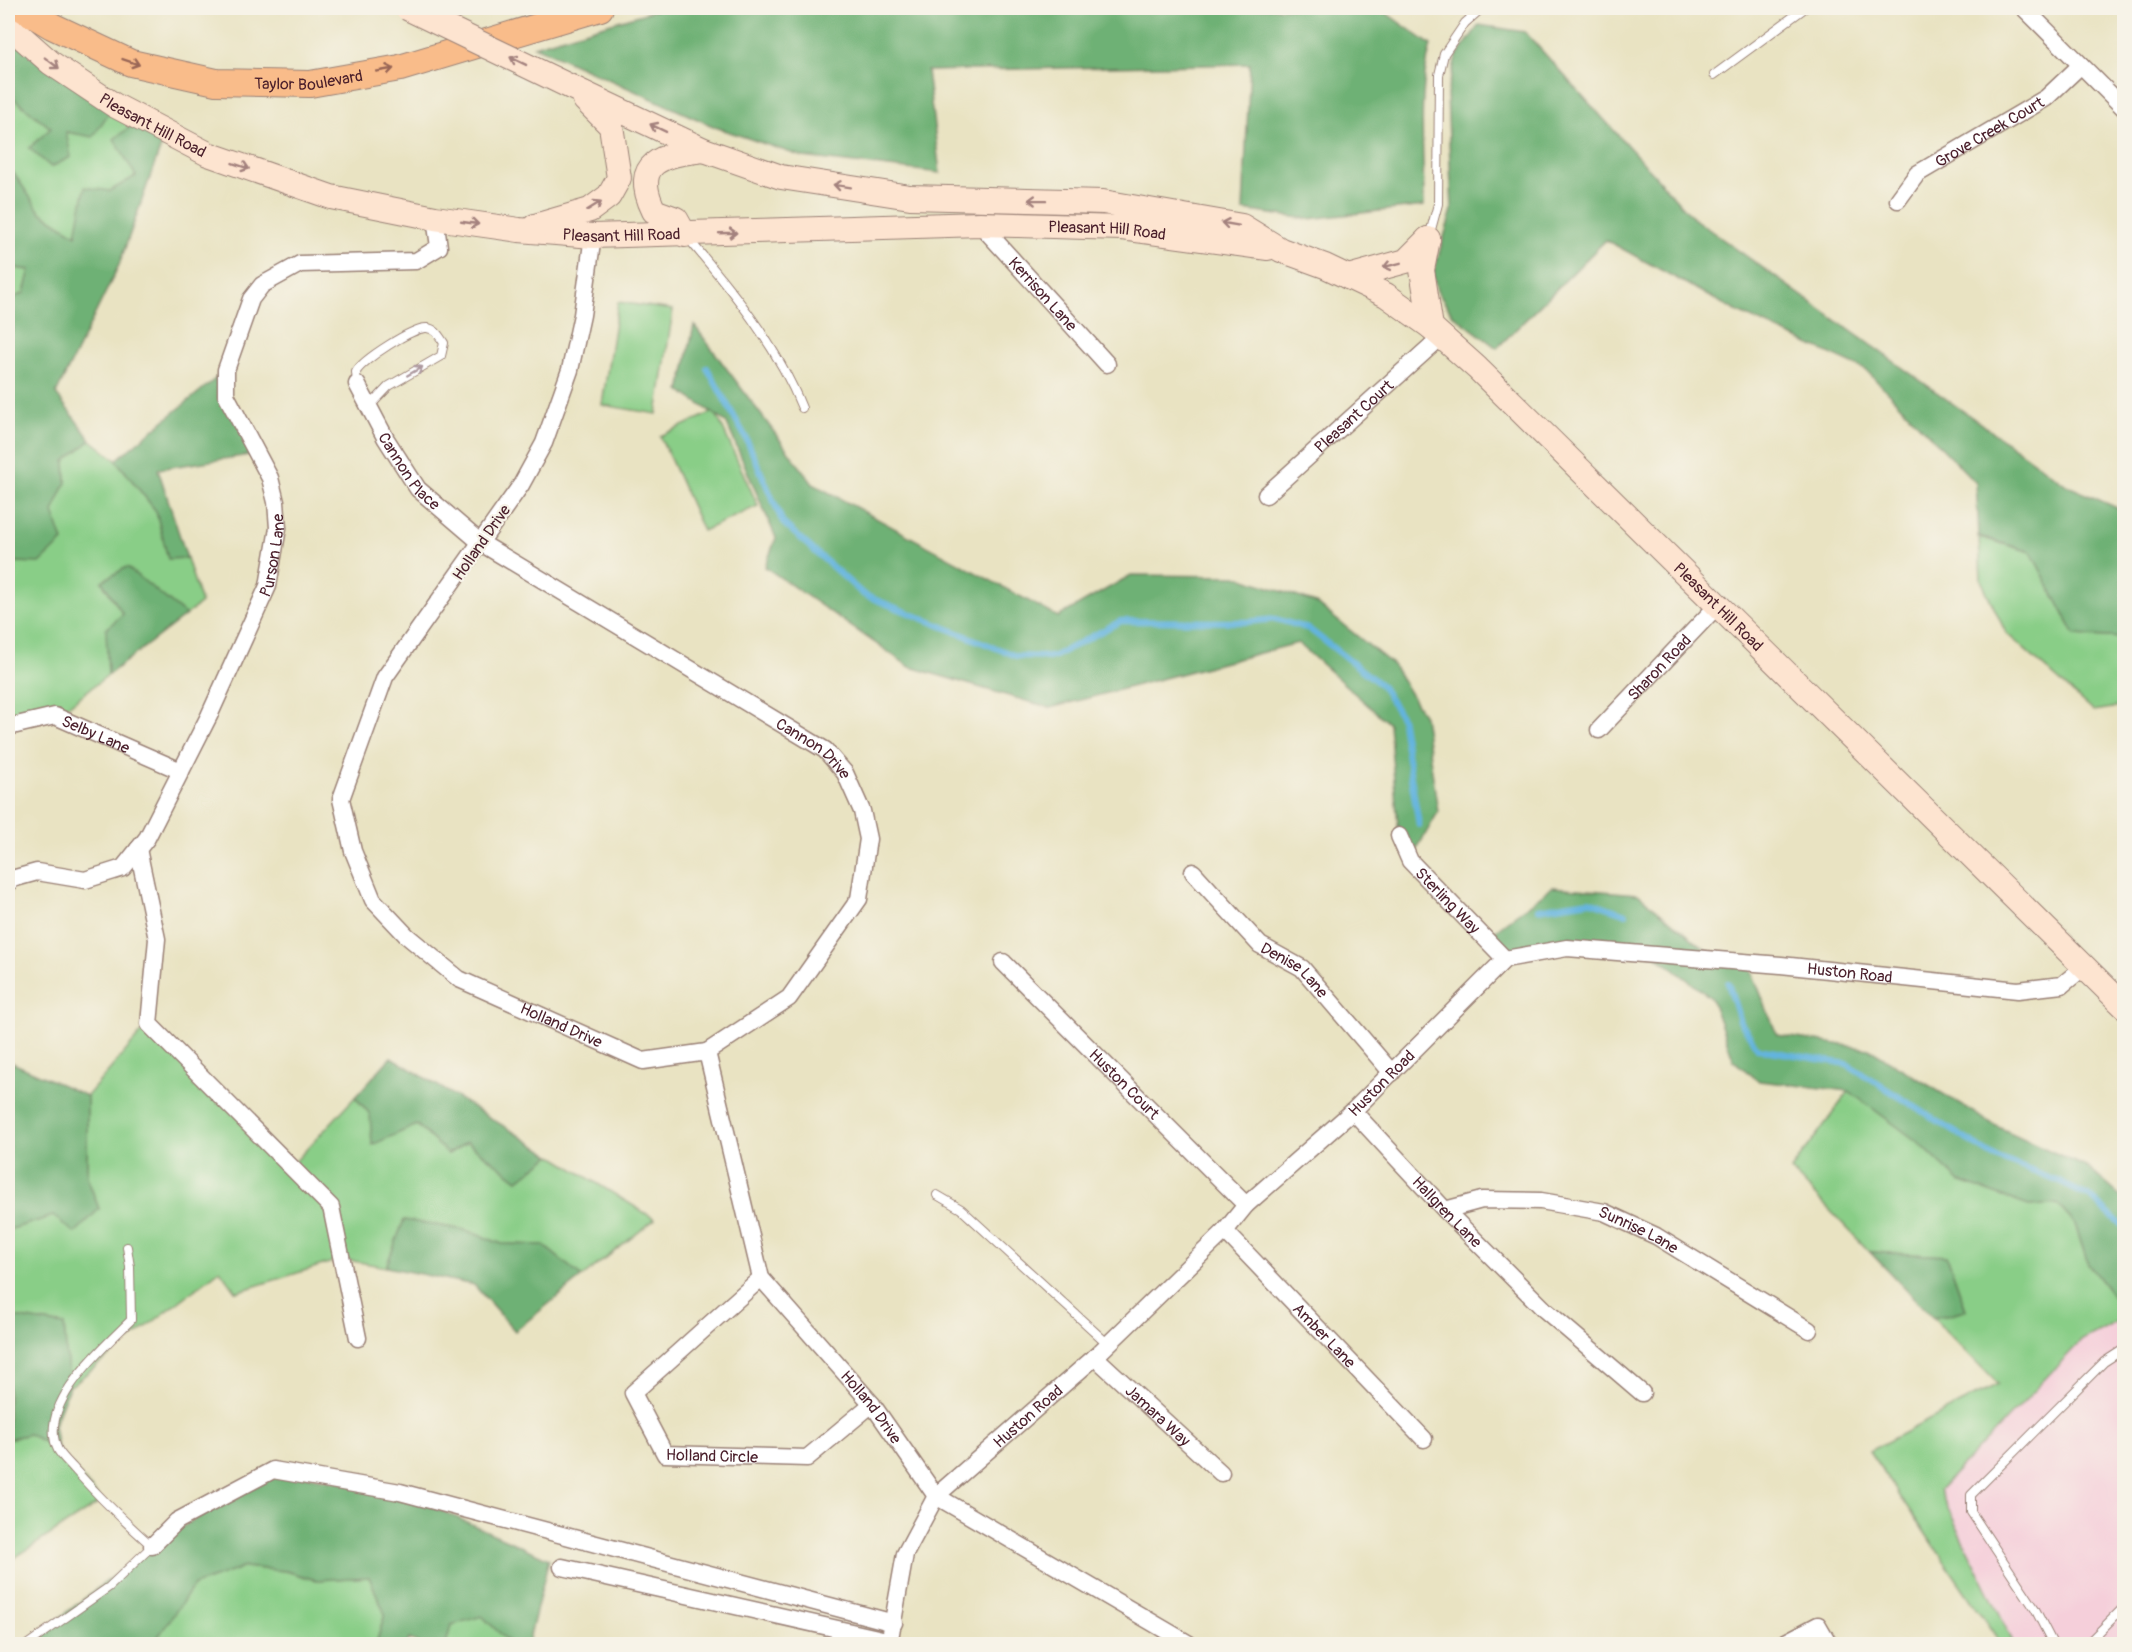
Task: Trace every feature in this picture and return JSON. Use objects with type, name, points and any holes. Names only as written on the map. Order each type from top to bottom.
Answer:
[{"type":"main road","name":"Taylor Boulevard","points":[[22,8],[52,26],[131,63],[216,82],[310,84],[400,68],[600,8]]},
{"type":"main road","name":"Pleasant Hill Road","points":[[407,8],[704,150],[782,177],[910,197],[1103,202],[1242,226],[1281,250],[1386,295],[1437,332],[1718,605],[2124,1006]]},
{"type":"main road","name":"Pleasant Hill Road","points":[[8,26],[51,63],[114,105],[208,154],[331,197],[435,218],[519,230],[593,236],[685,235],[980,224],[1122,228],[1281,250]]},
{"type":"main road","points":[[519,230],[591,210],[609,196],[619,178],[611,126],[571,87]]},
{"type":"main road","points":[[685,235],[676,219],[654,211],[645,189],[646,177],[653,164],[669,155],[704,150]]},
{"type":"main road","points":[[1348,277],[1406,261],[1428,239]]},
{"type":"main road","points":[[1428,239],[1422,270],[1437,332]]},
{"type":"street","points":[[2024,8],[2124,108]]},
{"type":"street","name":"Grove Creek Court","points":[[1898,200],[1917,174],[2046,98],[2081,65]]},
{"type":"street","name":"Purson Lane","points":[[8,884],[12,879],[37,872],[85,880],[123,868],[147,838],[209,716],[268,586],[278,528],[270,478],[226,395],[226,370],[251,299],[262,285],[300,264],[416,261],[439,247],[435,218]]},
{"type":"street","name":"Kerrison Lane","points":[[980,224],[1107,364]]},
{"type":"street","name":"Holland Drive","points":[[593,236],[582,315],[570,370],[544,443],[521,485],[385,677],[341,799],[353,851],[373,900],[407,936],[459,979],[643,1061],[707,1052],[761,1278],[872,1404],[936,1496],[1189,1644]]},
{"type":"street","name":"Pleasant Court","points":[[1266,495],[1437,332]]},
{"type":"street","name":"Cannon Place","points":[[357,384],[386,439],[418,489],[481,543]]},
{"type":"street","name":"Cannon Drive","points":[[481,543],[825,750],[844,773],[862,812],[868,839],[860,899],[789,998],[707,1052]]},
{"type":"street","name":"Sharon Road","points":[[1599,730],[1718,605]]},
{"type":"street","name":"Selby Lane","points":[[8,727],[55,717],[181,771]]},
{"type":"street","name":"Sterling Way","points":[[1399,836],[1410,861],[1505,959]]},
{"type":"street","points":[[138,849],[157,939],[149,1024],[331,1207],[358,1338]]},
{"type":"street","name":"Denise Lane","points":[[1193,872],[1260,945],[1302,968],[1392,1073]]},
{"type":"street","name":"Huston Road","points":[[890,1643],[905,1554],[936,1496],[1095,1357],[1225,1231],[1246,1205],[1353,1111],[1505,959],[1567,948],[1781,965],[2018,990],[2061,985],[2085,966]]},
{"type":"street","name":"Huston Court","points":[[1003,962],[1246,1205]]},
{"type":"street","name":"Hallgren Lane","points":[[1353,1111],[1445,1210],[1545,1310],[1642,1393]]},
{"type":"street","name":"Sunrise Lane","points":[[1445,1210],[1482,1200],[1541,1201],[1604,1212],[1656,1236],[1809,1330]]},
{"type":"street","name":"Amber Lane","points":[[1225,1231],[1424,1438]]},
{"type":"street","name":"Holland Circle","points":[[761,1278],[633,1393],[665,1454],[807,1458],[872,1404]]},
{"type":"street","name":"Jamara Way","points":[[1095,1357],[1221,1473]]},
{"type":"street","points":[[152,1545],[177,1521],[273,1470],[400,1492],[894,1623]]},
{"type":"street","points":[[562,1567],[890,1643]]},
{"type":"street","points":[[1782,1644],[1818,1625],[1829,1644]]},
{"type":"lane","points":[[1428,239],[1438,204],[1439,75],[1444,54],[1465,23],[1482,8]]},
{"type":"lane","points":[[1714,75],[1805,8]]},
{"type":"lane","points":[[685,235],[763,336],[790,376],[802,408]]},
{"type":"lane","points":[[357,384],[356,372],[365,360],[414,332],[430,328],[444,343],[441,356],[389,386],[369,407]]},
{"type":"lane","points":[[937,1195],[961,1209],[1108,1344]]},
{"type":"lane","points":[[28,1644],[109,1587],[152,1545],[102,1501],[58,1450],[54,1425],[69,1387],[89,1362],[131,1320],[130,1267],[127,1247]]},
{"type":"lane","points":[[2053,1644],[2035,1609],[1971,1512],[1971,1495],[2104,1362],[2124,1349]]},
{"type":"lane","points":[[2087,1644],[2124,1607]]},
{"type":"shaded area","points":[[2124,1318],[2124,1644],[2014,1644],[1939,1490],[2082,1340]]},
{"type":"green space","points":[[662,8],[1379,8],[1431,45],[1423,104],[1424,206],[1308,219],[1243,210],[1250,64],[927,71],[940,173],[803,157],[715,127],[534,46]]},
{"type":"green space","points":[[8,25],[114,105],[93,137],[66,132],[71,157],[51,167],[29,148],[51,128],[8,94]]},
{"type":"green space","points":[[1479,25],[1525,32],[1693,218],[2068,486],[2124,511],[2124,638],[2075,635],[2031,552],[1979,536],[1976,483],[1866,370],[1738,312],[1606,240],[1497,348],[1452,314],[1437,291],[1433,274],[1452,210],[1447,94],[1456,57]]},
{"type":"green space","points":[[8,94],[51,128],[65,132],[114,105],[141,119],[136,176],[110,191],[76,235],[40,212],[13,173],[8,177]]},
{"type":"green space","points":[[141,119],[166,132],[119,265],[56,394],[91,440],[65,461],[66,482],[53,512],[63,541],[40,563],[14,562],[10,585],[8,580],[8,329],[13,331],[8,300],[24,293],[30,270],[8,267],[8,177],[13,172],[40,212],[76,235],[85,187],[110,191],[136,176],[114,139]]},
{"type":"green space","points":[[8,267],[30,270],[14,332],[8,329]]},
{"type":"green space","points":[[618,302],[673,310],[657,414],[602,405]]},
{"type":"green space","points":[[694,325],[813,484],[1058,617],[1131,575],[1237,576],[1316,603],[1393,665],[1424,716],[1438,812],[1410,861],[1399,836],[1389,724],[1298,643],[1050,708],[910,667],[765,567],[776,538],[726,422],[680,391]]},
{"type":"green space","points":[[226,370],[226,395],[256,454],[158,469],[187,558],[168,559],[156,511],[116,460]]},
{"type":"green space","points":[[715,411],[758,506],[703,531],[660,436]]},
{"type":"green space","points":[[91,440],[116,460],[156,511],[168,558],[187,558],[201,603],[186,615],[127,568],[102,582],[123,614],[107,629],[108,675],[55,716],[8,727],[8,588],[14,561],[52,512],[66,482],[65,461]]},
{"type":"green space","points":[[1979,537],[2031,552],[2075,635],[2124,638],[2124,706],[2093,711],[2006,633],[1981,580]]},
{"type":"green space","points":[[127,567],[186,615],[108,675],[106,629],[123,614],[102,581]]},
{"type":"green space","points":[[1552,887],[1638,894],[1718,960],[1748,962],[1777,1035],[1869,1049],[1996,1126],[2088,1168],[2124,1199],[2124,1311],[2088,1264],[2075,1224],[2057,1204],[2029,1206],[1959,1181],[1918,1142],[1849,1091],[1759,1081],[1734,1061],[1711,998],[1655,955],[1567,948],[1505,959],[1484,939]]},
{"type":"green space","points":[[149,1024],[291,1166],[355,1097],[370,1114],[417,1125],[448,1154],[467,1142],[518,1180],[551,1155],[655,1219],[582,1277],[543,1245],[502,1244],[465,1230],[404,1220],[386,1267],[342,1259],[236,1292],[220,1270],[69,1387],[64,1325],[8,1316],[8,1230],[53,1216],[99,1209],[87,1177],[87,1096]]},
{"type":"green space","points":[[391,1057],[551,1155],[518,1180],[467,1142],[448,1154],[417,1125],[372,1145],[370,1114],[355,1097]]},
{"type":"green space","points":[[8,1061],[87,1096],[87,1177],[99,1209],[75,1233],[53,1216],[8,1230]]},
{"type":"green space","points":[[1849,1091],[1918,1142],[1959,1181],[2029,1206],[2057,1204],[2075,1224],[2088,1264],[2124,1311],[2124,1318],[2082,1340],[1939,1490],[2014,1644],[2001,1644],[1869,1451],[1998,1384],[1933,1318],[1966,1310],[1947,1256],[1870,1252],[1791,1170]]},
{"type":"green space","points":[[404,1220],[465,1230],[502,1244],[543,1245],[582,1277],[515,1331],[474,1285],[386,1267]]},
{"type":"green space","points":[[1870,1252],[1947,1256],[1966,1310],[1933,1318]]},
{"type":"green space","points":[[8,1316],[64,1325],[69,1387],[54,1425],[58,1450],[29,1434],[8,1439]]},
{"type":"green space","points":[[29,1434],[58,1450],[102,1501],[8,1562],[8,1439]]},
{"type":"green space","points":[[273,1470],[400,1492],[549,1559],[528,1644],[511,1644],[482,1616],[451,1625],[446,1644],[421,1644],[409,1639],[407,1644],[376,1644],[385,1614],[369,1577],[316,1580],[286,1571],[244,1567],[194,1585],[153,1644],[26,1644],[152,1546]]},
{"type":"green space","points":[[244,1567],[286,1571],[316,1580],[369,1577],[385,1614],[376,1644],[153,1644],[194,1585]]},
{"type":"green space","points":[[482,1616],[511,1644],[446,1644],[451,1625]]},
{"type":"waterway","points":[[707,368],[745,436],[783,523],[864,595],[1016,656],[1053,657],[1121,621],[1246,622],[1276,619],[1309,629],[1381,685],[1401,717],[1419,825]]},
{"type":"waterway","points":[[1538,909],[1589,901],[1626,914]]},
{"type":"waterway","points":[[1728,983],[1740,1021],[1758,1049],[1847,1064],[1993,1156],[2057,1181],[2090,1197],[2124,1227]]}]
